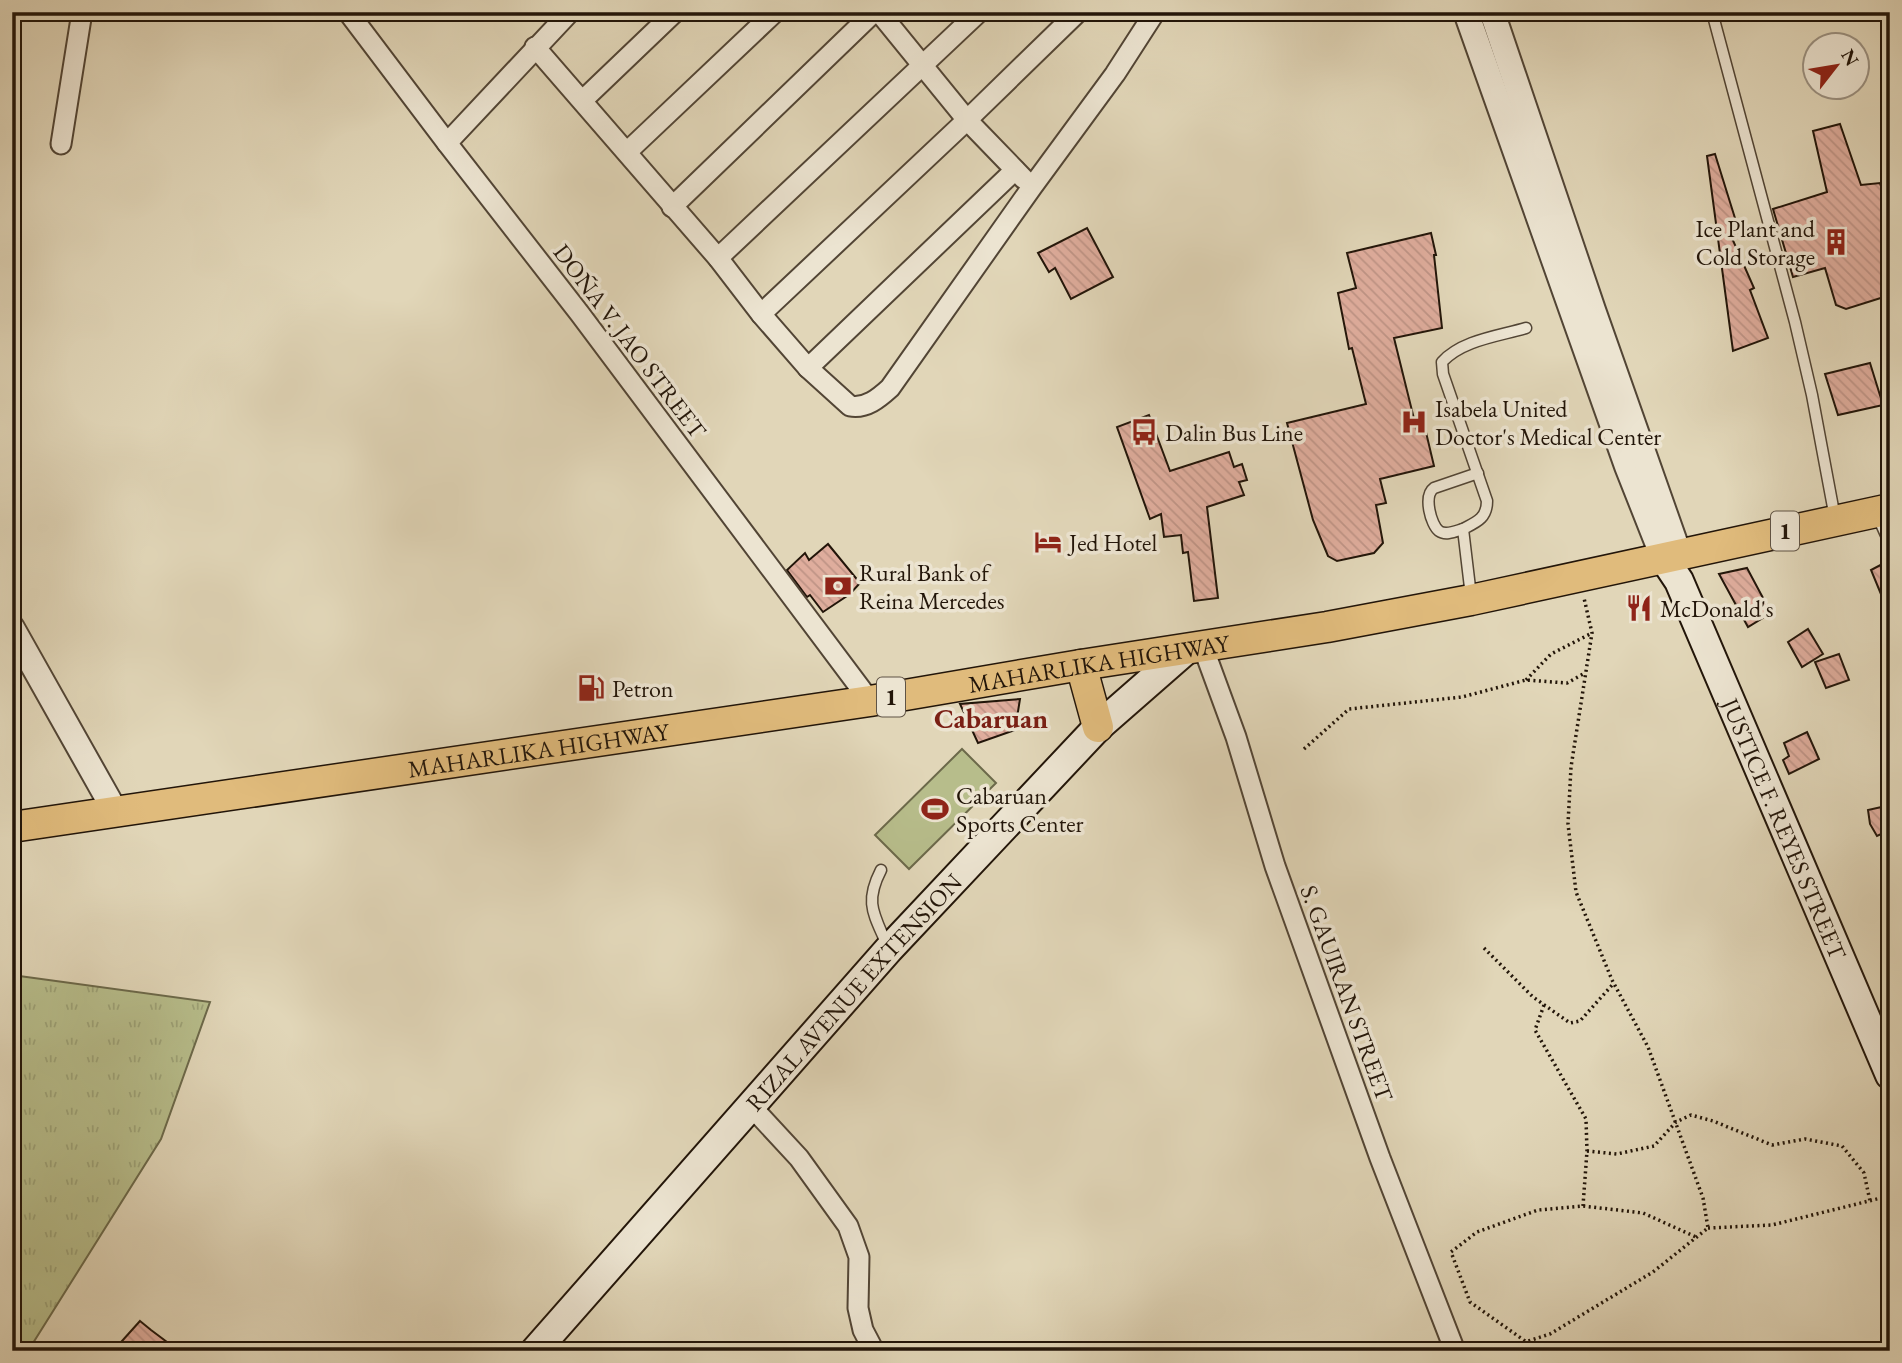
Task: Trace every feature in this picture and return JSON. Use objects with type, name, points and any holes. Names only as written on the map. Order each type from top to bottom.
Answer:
[{"type":"main road","name":"MAHARLIKA HIGHWAY","points":[[12,827],[870,701],[1327,627],[1471,600],[1579,576],[1674,564],[1883,510]]},
{"type":"main road","name":"JUSTICE F. REYES STREET","points":[[1674,564],[1890,1075]]},
{"type":"main road","name":"RIZAL AVENUE EXTENSION","points":[[535,1351],[889,948],[1098,727],[1194,648]]},
{"type":"main road","points":[[1081,665],[1098,727]]},
{"type":"street","points":[[61,144],[82,12]]},
{"type":"street","name":"DOÑA V. JAO STREET","points":[[348,12],[580,314],[870,701]]},
{"type":"street","points":[[447,143],[570,12]]},
{"type":"street","points":[[583,100],[675,12]]},
{"type":"street","points":[[627,152],[775,12]]},
{"type":"street","points":[[672,206],[874,12]]},
{"type":"street","points":[[879,12],[967,120],[1032,187]]},
{"type":"street","points":[[718,257],[979,12]]},
{"type":"street","points":[[761,314],[1078,12]]},
{"type":"street","points":[[535,47],[718,257],[761,314],[808,368],[850,406],[857,408],[878,399],[890,388],[1115,74],[1155,12]]},
{"type":"street","points":[[1466,12],[1627,466],[1674,564]]},
{"type":"street","points":[[1492,12],[1642,451],[1674,564]]},
{"type":"street","points":[[808,368],[1015,170]]},
{"type":"street","points":[[12,628],[115,811]]},
{"type":"street","name":"S. GAUIRAN STREET","points":[[1194,648],[1236,737],[1275,866],[1380,1157],[1455,1351]]},
{"type":"street","points":[[750,1105],[799,1158],[848,1226],[859,1257],[859,1308],[863,1330],[874,1351]]},
{"type":"lane","points":[[1712,12],[1807,370],[1836,520]]},
{"type":"lane","points":[[1478,473],[1429,492],[1427,497],[1439,531],[1446,533],[1463,529],[1481,519],[1487,510],[1487,501],[1478,473],[1443,374],[1442,362],[1466,346],[1526,328]]},
{"type":"lane","points":[[1883,510],[1890,544]]},
{"type":"lane","points":[[1463,529],[1471,600]]},
{"type":"lane","points":[[881,870],[871,897],[875,916],[889,948]]},
{"type":"path","points":[[1579,576],[1591,633],[1571,767],[1568,824],[1576,892],[1614,983],[1648,1046],[1703,1198],[1708,1227]]},
{"type":"path","points":[[1526,680],[1551,654],[1591,633]]},
{"type":"path","points":[[1304,748],[1349,709],[1462,697],[1526,680],[1567,683],[1585,673]]},
{"type":"path","points":[[1483,948],[1544,1005],[1570,1023],[1580,1021],[1614,983]]},
{"type":"path","points":[[1544,1005],[1535,1030],[1586,1119],[1587,1151],[1583,1206]]},
{"type":"path","points":[[1587,1151],[1617,1154],[1654,1146],[1676,1122],[1691,1115],[1772,1145],[1805,1139],[1842,1146],[1864,1173],[1870,1201]]},
{"type":"path","points":[[1497,1351],[1550,1334],[1653,1272],[1708,1227],[1772,1225],[1885,1197]]},
{"type":"path","points":[[1525,1341],[1470,1303],[1451,1252],[1477,1232],[1538,1210],[1583,1206],[1643,1213],[1696,1237]]},
{"type":"green space","name":"Cabaruan Sports Center","points":[[962,749],[996,783],[909,869],[875,835]]},
{"type":"green space","points":[[12,975],[210,1002],[161,1139],[28,1351],[12,1351]]},
{"type":"building","name":"Ice Plant and Cold Storage","points":[[1840,124],[1861,185],[1880,183],[1890,217],[1890,288],[1885,289],[1887,296],[1846,309],[1836,305],[1825,268],[1793,277],[1773,209],[1827,192],[1813,131]]},
{"type":"building","points":[[1715,154],[1739,231],[1731,236],[1754,288],[1750,290],[1768,338],[1733,351],[1707,156]]},
{"type":"building","points":[[1087,228],[1113,277],[1071,299],[1055,268],[1049,272],[1038,253]]},
{"type":"building","points":[[1431,233],[1436,255],[1442,328],[1394,338],[1417,431],[1425,428],[1434,466],[1380,479],[1386,503],[1376,505],[1383,543],[1374,553],[1337,561],[1328,556],[1313,520],[1287,423],[1366,404],[1352,348],[1349,349],[1338,293],[1356,288],[1347,253]]},
{"type":"building","points":[[1870,363],[1883,405],[1838,415],[1825,374]]},
{"type":"building","points":[[1149,415],[1170,471],[1229,452],[1234,467],[1242,464],[1247,480],[1239,482],[1244,495],[1207,507],[1218,598],[1194,601],[1188,552],[1183,553],[1181,535],[1164,537],[1161,514],[1150,519],[1117,427]]},
{"type":"building","points":[[828,544],[860,583],[850,594],[823,612],[810,595],[807,597],[787,570],[805,553],[809,560]]},
{"type":"building","points":[[1890,560],[1890,616],[1871,570]]},
{"type":"building","points":[[1747,568],[1771,613],[1748,627],[1719,574]]},
{"type":"building","points":[[1808,629],[1823,654],[1802,667],[1788,642]]},
{"type":"building","points":[[1839,654],[1849,680],[1826,688],[1815,662]]},
{"type":"building","points":[[1020,699],[1015,730],[978,743],[960,704]]},
{"type":"building","points":[[1807,732],[1819,759],[1789,774],[1783,760],[1789,756],[1784,743]]},
{"type":"building","points":[[1886,806],[1890,830],[1877,836],[1870,824],[1868,810]]},
{"type":"building","points":[[140,1321],[151,1330],[179,1351],[113,1351]]},
{"type":"place","name":"Ice Plant and Cold Storage","points":[[1836,242]]},
{"type":"place","name":"Isabela United Doctor's Medical Center","points":[[1414,422]]},
{"type":"place","name":"Dalin Bus Line","points":[[1144,432]]},
{"type":"place","name":"Jed Hotel","points":[[1048,542]]},
{"type":"place","name":"Rural Bank of Reina Mercedes","points":[[838,586]]},
{"type":"place","name":"McDonald's","points":[[1639,608]]},
{"type":"place","name":"Petron","points":[[591,688]]},
{"type":"place","name":"Cabaruan Sports Center","points":[[935,809]]},
{"type":"district","name":"Cabaruan","points":[[991,718]]}]
